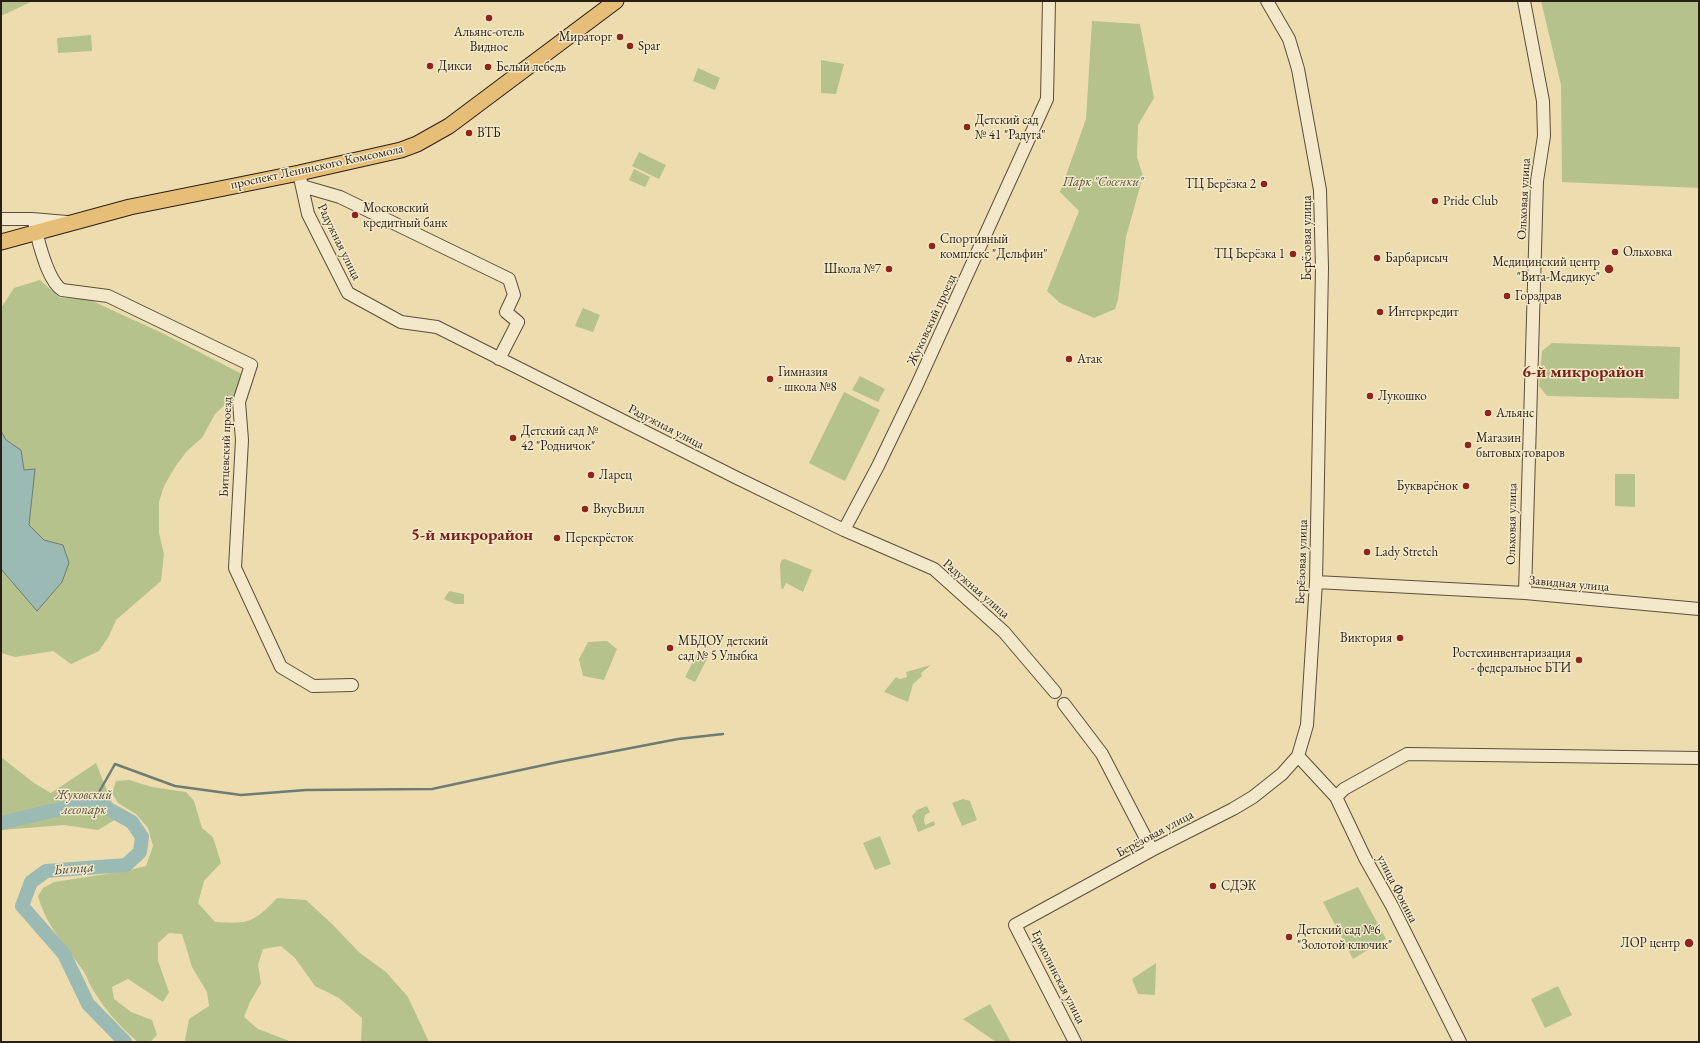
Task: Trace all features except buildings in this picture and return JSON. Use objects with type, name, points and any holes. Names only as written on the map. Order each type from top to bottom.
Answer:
[{"type":"main road","name":"проспект Ленинского Комсомола","points":[[1,242],[34,226],[74,222],[177,197],[301,180],[417,144],[449,126],[616,1]]},
{"type":"street","name":"Жуковский проезд","points":[[844,530],[878,466],[921,376],[1047,99],[1049,1]]},
{"type":"street","name":"Берёзовая улица","points":[[1015,925],[1253,797],[1282,774],[1298,756],[1307,725],[1316,582],[1322,268],[1320,190],[1298,69],[1289,39],[1267,1]]},
{"type":"street","name":"Ольховая улица","points":[[1524,1],[1542,101],[1544,136],[1537,181],[1525,593]]},
{"type":"street","name":"Радужная улица","points":[[301,180],[308,214],[348,293],[401,322],[437,327],[737,478],[844,530],[934,569],[1004,632],[1055,692]]},
{"type":"street","points":[[301,180],[340,197],[508,280],[514,295],[506,312],[518,322],[499,359]]},
{"type":"street","points":[[1,219],[34,226]]},
{"type":"street","name":"Битцевский проезд","points":[[34,226],[52,279],[56,286],[62,290],[108,296],[251,365],[239,402],[238,412],[242,440],[235,568],[281,667],[313,686],[352,685]]},
{"type":"street","name":"Завидная улица","points":[[1316,582],[1525,593],[1699,609]]},
{"type":"street","points":[[1064,704],[1102,754],[1152,850]]},
{"type":"street","points":[[1336,797],[1344,789],[1407,754],[1699,758]]},
{"type":"street","name":"улица Фокина","points":[[1298,756],[1336,797],[1460,1042]]},
{"type":"street","name":"Ермолинская улица","points":[[1015,925],[1075,1042]]},
{"type":"green space","points":[[1,1],[33,1],[1,16]]},
{"type":"green space","points":[[1541,1],[1699,1],[1699,188],[1562,182],[1561,85]]},
{"type":"green space","name":"Парк \"Сосенки\"","points":[[1092,21],[1140,24],[1154,98],[1138,125],[1137,157],[1143,176],[1126,237],[1118,300],[1115,309],[1094,318],[1060,303],[1047,291],[1079,211],[1060,192],[1086,119]]},
{"type":"green space","points":[[91,35],[92,51],[58,53],[57,38]]},
{"type":"green space","points":[[821,60],[844,64],[836,94],[821,93]]},
{"type":"green space","points":[[698,68],[720,78],[715,90],[693,81]]},
{"type":"green space","points":[[639,152],[666,165],[659,179],[632,166]]},
{"type":"green space","points":[[634,169],[650,177],[645,187],[629,180]]},
{"type":"green space","points":[[40,280],[60,298],[88,299],[162,333],[244,375],[235,395],[215,414],[202,438],[187,451],[175,467],[164,486],[159,502],[159,533],[164,554],[161,581],[116,620],[109,636],[99,651],[71,664],[53,651],[15,657],[1,653],[1,308],[14,288]]},
{"type":"green space","points":[[583,308],[600,315],[593,332],[575,326]]},
{"type":"green space","points":[[1552,343],[1680,347],[1679,399],[1547,396],[1539,386],[1542,351]]},
{"type":"green space","points":[[860,376],[885,389],[878,402],[852,390]]},
{"type":"green space","points":[[844,392],[880,410],[845,481],[809,463]]},
{"type":"green space","points":[[1615,474],[1635,474],[1635,507],[1615,506]]},
{"type":"green space","points":[[785,559],[812,570],[803,592],[786,583],[783,589],[781,588],[780,564],[782,560]]},
{"type":"green space","points":[[449,591],[464,594],[464,604],[455,604],[444,599]]},
{"type":"green space","points":[[607,641],[617,649],[604,680],[583,676],[579,659],[588,642]]},
{"type":"green space","points":[[697,654],[707,659],[695,682],[685,677]]},
{"type":"green space","points":[[931,665],[921,673],[922,676],[913,684],[908,702],[884,692],[896,677],[900,679],[907,677],[906,672]]},
{"type":"green space","name":"Жуковский лесопарк","points":[[1,757],[34,783],[51,793],[96,763],[118,818],[98,830],[64,825],[1,830]]},
{"type":"green space","points":[[129,780],[152,787],[186,792],[194,801],[202,828],[213,837],[221,863],[204,881],[198,903],[215,922],[235,923],[250,920],[262,913],[277,898],[306,900],[360,953],[386,972],[408,997],[429,1042],[361,1042],[362,1018],[339,998],[315,986],[295,958],[281,946],[263,949],[258,965],[261,983],[250,1002],[244,1017],[258,1029],[292,1042],[186,1042],[185,1040],[189,1019],[209,1006],[207,992],[192,967],[182,934],[169,933],[158,943],[158,961],[169,992],[163,1002],[128,979],[112,987],[114,999],[131,1012],[152,1020],[157,1035],[150,1042],[138,1042],[131,1036],[113,1017],[97,996],[84,971],[51,926],[41,907],[38,896],[43,888],[54,882],[126,871],[146,866],[153,846],[148,828],[136,814],[118,803],[112,793],[116,781]]},
{"type":"green space","points":[[963,799],[970,801],[977,820],[962,826],[952,803]]},
{"type":"green space","points":[[927,806],[930,812],[925,815],[925,825],[934,821],[935,825],[918,832],[912,816],[917,810]]},
{"type":"green space","points":[[880,836],[891,864],[875,870],[863,843]]},
{"type":"green space","points":[[1358,887],[1386,939],[1353,959],[1323,902]]},
{"type":"green space","points":[[1156,963],[1155,995],[1138,994],[1132,979]]},
{"type":"green space","points":[[1558,986],[1572,1015],[1545,1028],[1531,999]]},
{"type":"green space","points":[[990,1004],[1011,1042],[996,1042],[963,1019]]},
{"type":"water","points":[[1,431],[6,440],[21,450],[24,470],[35,469],[29,525],[44,540],[63,545],[69,563],[62,582],[37,611],[1,569]]},
{"type":"waterway","points":[[94,801],[115,764],[175,786],[241,795],[306,790],[432,789],[558,762],[678,739],[723,734]]},
{"type":"waterway","name":"Битца","points":[[1,823],[94,801],[132,822],[142,837],[140,852],[126,865],[46,871],[31,882],[22,906],[64,954],[88,1004],[125,1042]]},
{"type":"place","name":"Альянс-отель Видное","points":[[489,18]]},
{"type":"place","name":"Мираторг","points":[[620,37]]},
{"type":"place","name":"Spar","points":[[630,46]]},
{"type":"place","name":"Дикси","points":[[430,66]]},
{"type":"place","name":"Белый лебедь","points":[[488,67]]},
{"type":"place","name":"Детский сад № 41 \"Радуга\"","points":[[967,127]]},
{"type":"place","name":"ВТБ","points":[[469,133]]},
{"type":"place","name":"ТЦ Берёзка 2","points":[[1264,184]]},
{"type":"place","name":"Pride Club","points":[[1435,201]]},
{"type":"place","name":"Московский кредитный банк","points":[[355,215]]},
{"type":"place","name":"Спортивный комплекс \"Дельфин\"","points":[[932,246]]},
{"type":"place","name":"Ольховка","points":[[1615,252]]},
{"type":"place","name":"ТЦ Берёзка 1","points":[[1293,254]]},
{"type":"place","name":"Барбарисыч","points":[[1377,258]]},
{"type":"place","name":"Школа №7","points":[[889,269]]},
{"type":"place","name":"Медицинский центр \"Вита-Медикус\"","points":[[1609,269]]},
{"type":"place","name":"Горздрав","points":[[1507,296]]},
{"type":"place","name":"Интеркредит","points":[[1380,312]]},
{"type":"place","name":"Атак","points":[[1069,359]]},
{"type":"place","name":"Гимназия - школа №8","points":[[770,379]]},
{"type":"place","name":"Лукошко","points":[[1370,396]]},
{"type":"place","name":"Альянс","points":[[1488,413]]},
{"type":"place","name":"Детский сад № 42 \"Родничок\"","points":[[513,438]]},
{"type":"place","name":"Магазин бытовых товаров","points":[[1468,445]]},
{"type":"place","name":"Ларец","points":[[591,475]]},
{"type":"place","name":"Букварёнок","points":[[1466,486]]},
{"type":"place","name":"ВкусВилл","points":[[585,509]]},
{"type":"place","name":"Перекрёсток","points":[[557,538]]},
{"type":"place","name":"Lady Stretch","points":[[1367,552]]},
{"type":"place","name":"Виктория","points":[[1400,638]]},
{"type":"place","name":"МБДОУ детский сад № 5 Улыбка","points":[[670,648]]},
{"type":"place","name":"Ростехинвентаризация - федеральное БТИ","points":[[1579,660]]},
{"type":"place","name":"СДЭК","points":[[1213,886]]},
{"type":"place","name":"Детский сад №6 \"Золотой ключик\"","points":[[1289,937]]},
{"type":"place","name":"ЛОР центр","points":[[1689,943]]},
{"type":"district","name":"6-й микрорайон","points":[[1583,372]]},
{"type":"district","name":"5-й микрорайон","points":[[472,535]]}]
